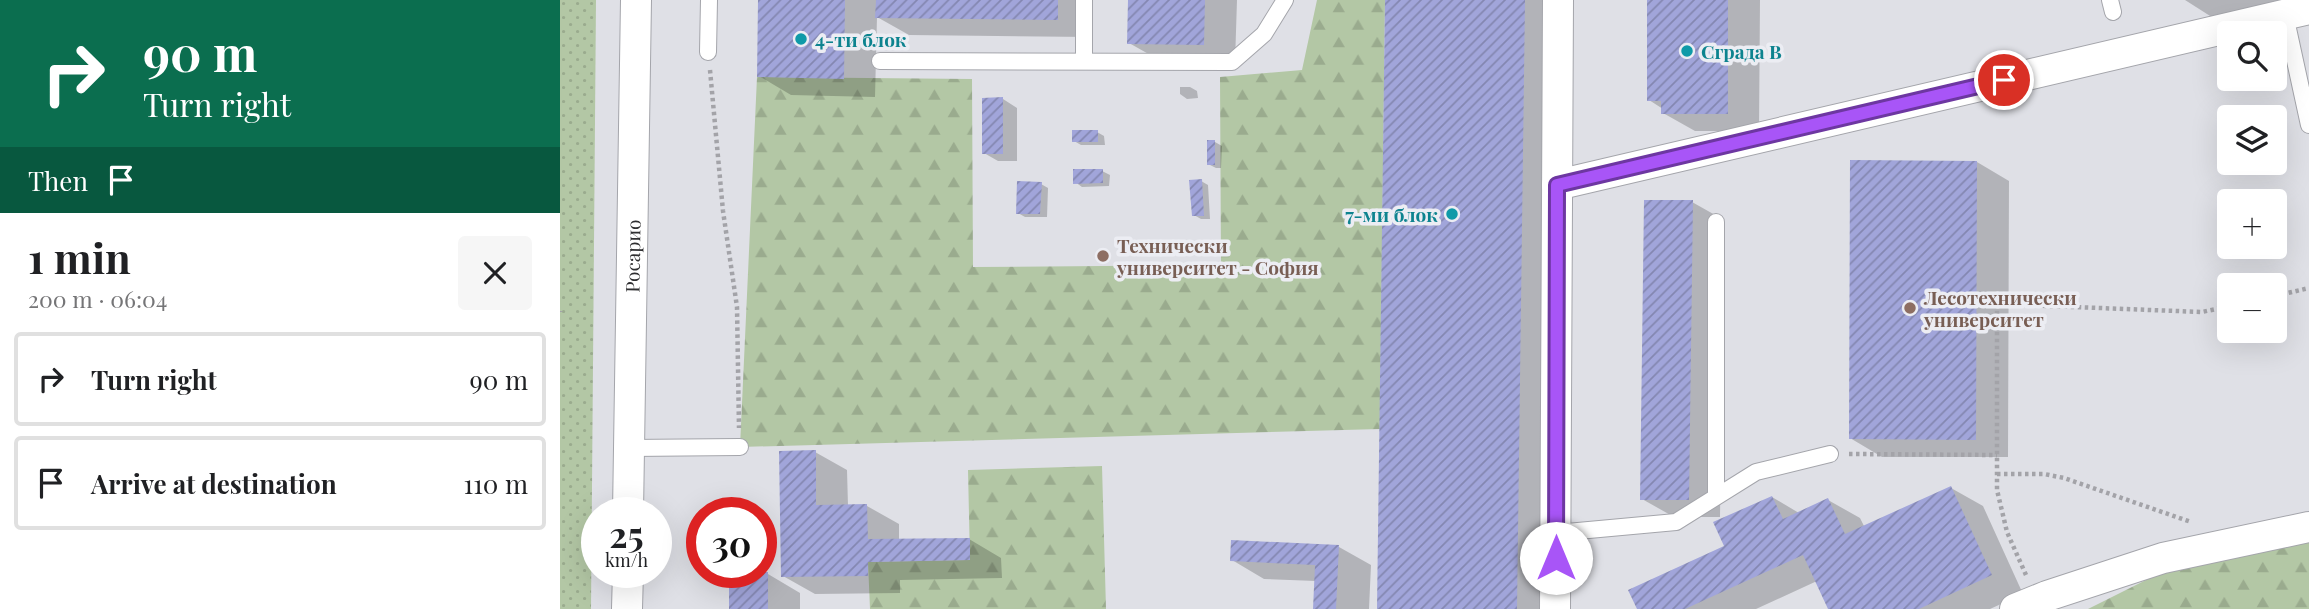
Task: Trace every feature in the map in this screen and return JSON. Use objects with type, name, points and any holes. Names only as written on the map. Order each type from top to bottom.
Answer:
[{"type":"street","name":"Росарио","points":[[628,497],[636,0]]},
{"type":"street","points":[[1555,609],[1558,0]]},
{"type":"street","points":[[1557,185],[2297,12]]},
{"type":"street","points":[[2026,604],[2164,558],[2309,527]]},
{"type":"street","points":[[627,609],[628,588]]},
{"type":"lane","points":[[708,52],[709,0]]},
{"type":"lane","points":[[1084,0],[1084,60]]},
{"type":"lane","points":[[880,61],[1232,62],[1264,34],[1285,0]]},
{"type":"lane","points":[[2297,12],[2309,124]]},
{"type":"lane","points":[[1716,222],[1716,497]]},
{"type":"lane","points":[[629,447],[740,447]]},
{"type":"lane","points":[[1556,533],[1676,522],[1756,472],[1830,454]]},
{"type":"path","points":[[708,52],[723,211],[737,307],[740,447]]},
{"type":"path","points":[[2287,293],[2309,288]]},
{"type":"path","points":[[2026,604],[1997,490],[1997,304],[2202,312],[2217,309]]},
{"type":"path","points":[[1830,454],[1997,455]]},
{"type":"path","points":[[1997,474],[2044,474],[2064,478],[2193,523]]},
{"type":"green space","points":[[560,0],[596,0],[592,497],[581,497],[581,588],[591,588],[591,609],[560,609]]},
{"type":"green space","points":[[1317,0],[1385,0],[1380,429],[740,447],[757,77],[972,79],[973,267],[1221,265],[1220,77],[1302,70]]},
{"type":"green space","points":[[1102,466],[1106,609],[870,609],[868,562],[970,560],[968,470]]},
{"type":"green space","points":[[2309,538],[2309,609],[2088,609],[2158,574]]},
{"type":"building","name":"4-ти блок","points":[[758,0],[845,0],[844,79],[757,77]]},
{"type":"building","points":[[876,0],[1058,0],[1058,20],[875,18]]},
{"type":"building","points":[[1128,0],[1205,0],[1204,45],[1127,44]]},
{"type":"building","name":"7-ми блок","points":[[1385,0],[1525,0],[1517,609],[1377,609]]},
{"type":"building","name":"Сграда В","points":[[1647,0],[1728,0],[1728,114],[1661,114],[1661,101],[1647,101]]},
{"type":"building","points":[[1003,97],[1003,154],[982,154],[982,98]]},
{"type":"building","points":[[1072,130],[1098,130],[1098,142],[1072,142]]},
{"type":"building","points":[[1207,140],[1215,140],[1215,165],[1207,165]]},
{"type":"building","points":[[1850,160],[1977,161],[1976,440],[1849,439]]},
{"type":"building","points":[[1073,169],[1103,169],[1103,183],[1073,184]]},
{"type":"building","points":[[1202,179],[1204,216],[1192,216],[1189,180]]},
{"type":"building","points":[[1017,181],[1042,182],[1040,214],[1016,214]]},
{"type":"building","points":[[1644,200],[1693,200],[1689,500],[1640,500]]},
{"type":"building","points":[[816,450],[816,505],[867,504],[868,539],[970,538],[970,560],[868,562],[868,576],[781,577],[779,451]]},
{"type":"building","points":[[1951,486],[1992,575],[1919,609],[1828,609],[1803,555],[1685,609],[1637,609],[1628,590],[1724,546],[1713,522],[1772,496],[1783,519],[1828,498],[1845,534]]},
{"type":"building","points":[[1231,540],[1339,545],[1336,609],[1313,609],[1315,565],[1230,561]]},
{"type":"building","points":[[729,588],[768,588],[768,609],[729,609]]},
{"type":"place","name":"4-ти блок","points":[[801,39]]},
{"type":"place","name":"Сграда В","points":[[1687,51]]},
{"type":"place","name":"7-ми блок","points":[[1452,214]]},
{"type":"place","name":"Технически университет - София","points":[[1103,256]]},
{"type":"place","name":"Лесотехнически университет","points":[[1910,308]]},
{"type":"route","points":[[1556,558],[1557,185],[2004,80]]}]
